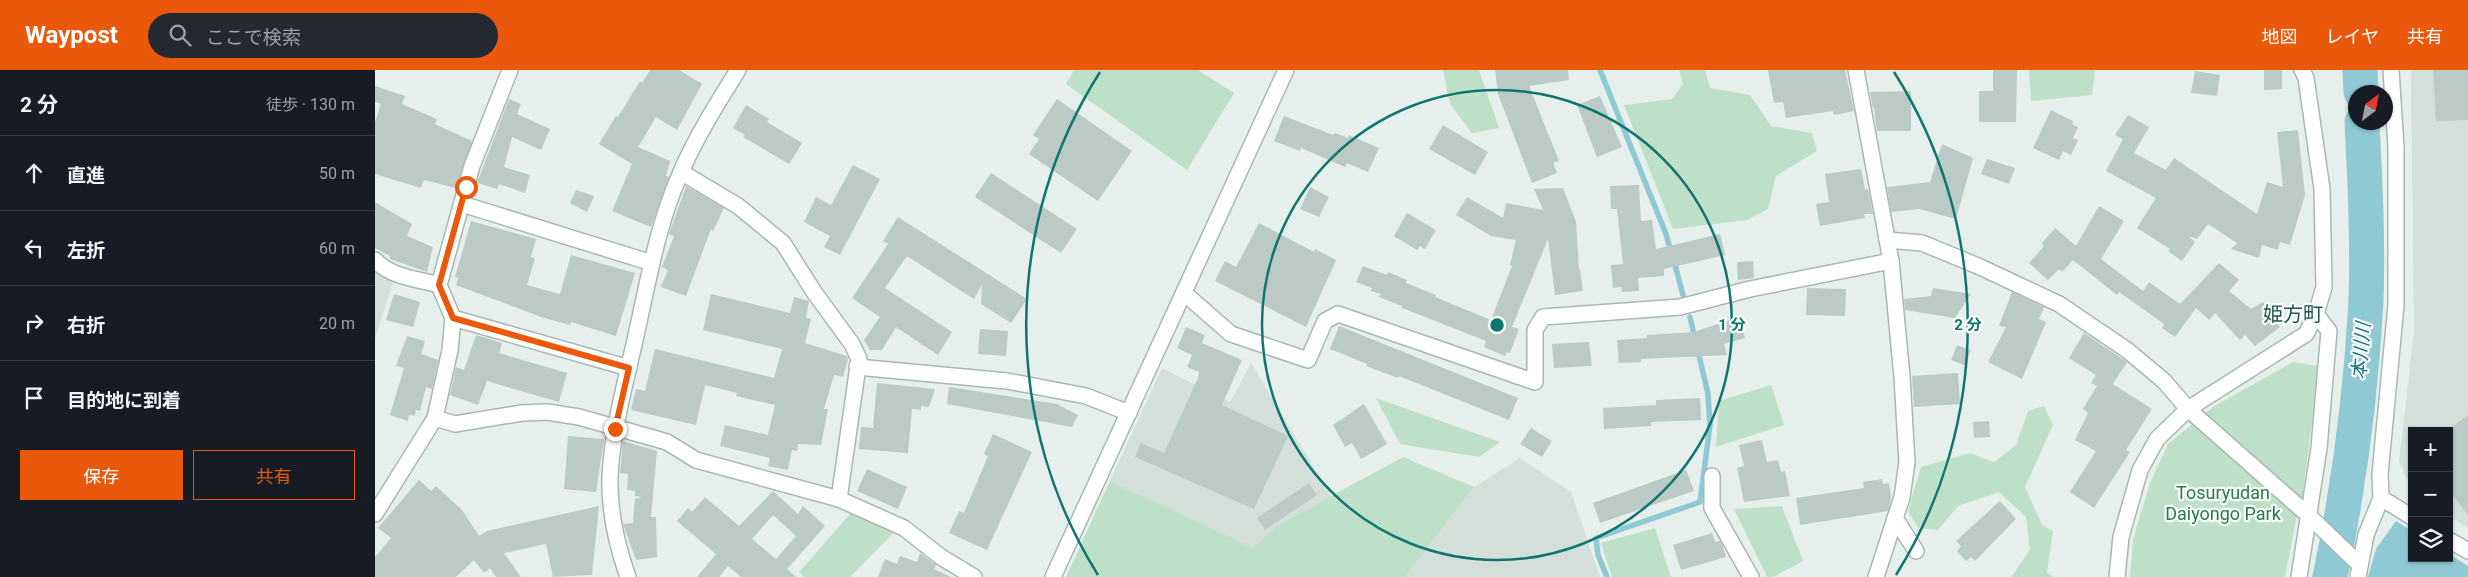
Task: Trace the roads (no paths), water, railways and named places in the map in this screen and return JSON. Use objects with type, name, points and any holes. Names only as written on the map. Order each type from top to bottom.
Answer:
[{"type":"street","points":[[375,514],[435,418],[450,350],[453,318],[439,285],[471,166],[510,70]]},
{"type":"street","points":[[628,577],[611,510],[610,478],[615,429],[659,233],[681,172],[719,100],[738,70]]},
{"type":"street","points":[[1053,577],[1185,293],[1285,70]]},
{"type":"street","points":[[1856,70],[1891,261],[1907,462],[1902,497],[1876,577]]},
{"type":"street","points":[[2117,577],[2121,537],[2140,470],[2157,439],[2188,409],[2306,334],[2316,314],[2324,287],[2322,188],[2306,78],[2302,70]]},
{"type":"street","points":[[2359,571],[2366,535],[2381,498],[2380,474],[2396,305],[2396,147],[2391,70]]},
{"type":"street","points":[[681,172],[738,206],[783,243],[814,292],[852,344],[859,359],[839,499]]},
{"type":"street","points":[[462,204],[653,263]]},
{"type":"street","points":[[1887,240],[1922,243],[1978,266],[2059,304],[2127,350],[2164,381],[2188,409],[2308,515],[2359,571]]},
{"type":"street","points":[[375,260],[380,266],[394,273],[439,285]]},
{"type":"street","points":[[1185,293],[1231,334],[1308,360],[1325,321],[1339,314],[1535,382],[1535,330],[1543,317],[1680,307],[1750,289],[1891,261]]},
{"type":"street","points":[[2299,577],[2319,448],[2329,331],[2316,314]]},
{"type":"street","points":[[453,318],[629,368]]},
{"type":"street","points":[[857,367],[1007,381],[1086,396],[1129,413]]},
{"type":"street","points":[[435,418],[455,424],[522,413],[547,412],[579,417],[615,429],[667,442],[696,460],[839,499],[904,528],[941,557],[974,577]]},
{"type":"street","points":[[1713,476],[1712,508],[1751,577]]},
{"type":"street","points":[[2381,498],[2408,515]]},
{"type":"street","points":[[1895,518],[1916,551]]},
{"type":"street","points":[[2453,542],[2468,551]]},
{"type":"water","points":[[2396,521],[2408,528],[2408,562],[2453,562],[2453,557],[2468,566],[2468,577],[2368,577],[2376,549]]},
{"type":"waterway","points":[[1600,70],[1666,234],[1671,252]]},
{"type":"waterway","name":"本川川","points":[[2360,70],[2361,85]]},
{"type":"waterway","name":"本川川","points":[[2330,577],[2348,474],[2364,336],[2367,257],[2362,130]]},
{"type":"waterway","points":[[1674,261],[1683,295]]},
{"type":"waterway","points":[[1690,317],[1695,339]]},
{"type":"waterway","points":[[1607,577],[1598,555],[1596,538],[1700,502],[1710,425],[1708,394],[1698,351]]},
{"type":"district","name":"姫方町","points":[[2293,314]]},
{"type":"park label","name":"Tosuryudan Daiyongo Park","points":[[2223,502]]}]
